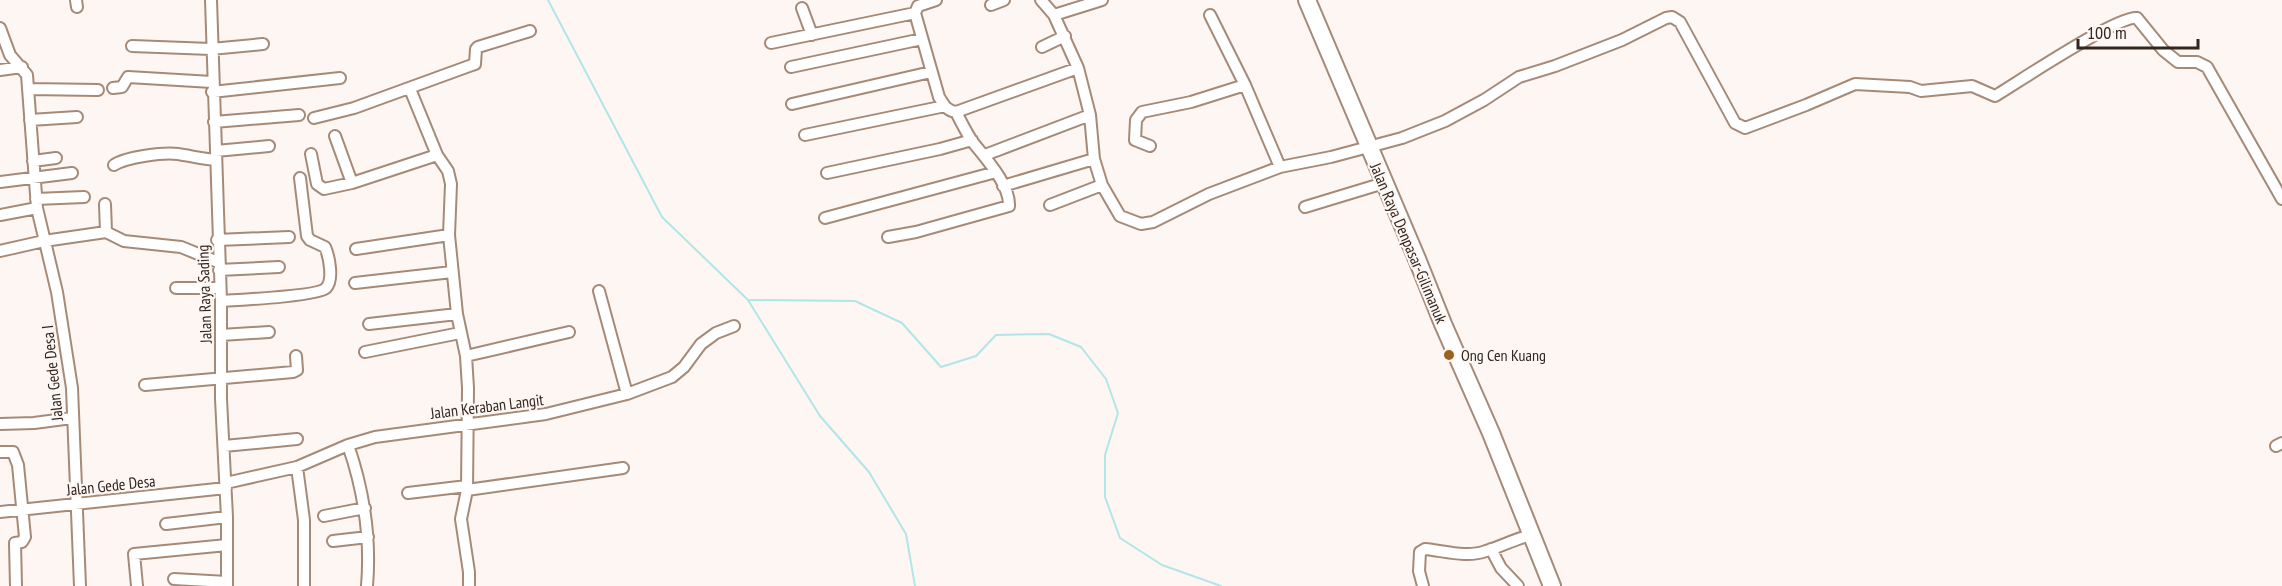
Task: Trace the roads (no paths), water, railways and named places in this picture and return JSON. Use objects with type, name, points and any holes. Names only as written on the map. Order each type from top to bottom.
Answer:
[{"type":"highway","name":"Jalan Raya Denpasar-Gilimanuk","points":[[1307,0],[1491,433],[1552,586]]},
{"type":"street","name":"Jalan Raya Sading","points":[[211,0],[227,517],[227,584]]},
{"type":"street","points":[[771,43],[916,10],[936,0]]},
{"type":"street","points":[[991,5],[1004,0]]},
{"type":"street","points":[[1041,0],[1054,15],[1078,68],[1090,115],[1094,159],[1102,184],[1120,216],[1141,224],[1153,222],[1209,194],[1280,167],[1331,157],[1402,138],[1445,121],[1484,100],[1519,77],[1555,66],[1622,40],[1672,17],[1680,22],[1735,123],[1745,128],[1855,84],[1910,87],[1921,91],[1972,86],[1995,96],[2072,48],[2131,17],[2140,20],[2163,50],[2178,62],[2197,62],[2207,67],[2282,199]]},
{"type":"street","points":[[1054,15],[1102,0]]},
{"type":"street","points":[[802,9],[812,35]]},
{"type":"street","points":[[916,10],[939,97],[950,111],[956,112],[1078,68]]},
{"type":"street","points":[[1210,15],[1245,85],[1280,167]]},
{"type":"street","name":"Jalan Gede Desa I","points":[[0,31],[10,55],[27,75],[33,176],[37,204],[57,292],[67,351],[72,388],[80,586]]},
{"type":"street","points":[[314,118],[338,113],[410,89],[475,64],[478,47],[530,31]]},
{"type":"street","points":[[1042,47],[1065,36]]},
{"type":"street","points":[[791,67],[922,39]]},
{"type":"street","points":[[132,46],[211,49],[262,44]]},
{"type":"street","points":[[0,70],[22,67]]},
{"type":"street","points":[[792,104],[931,72]]},
{"type":"street","points":[[113,88],[122,87],[128,77],[212,87],[340,78]]},
{"type":"street","points":[[1150,146],[1135,140],[1136,120],[1142,112],[1191,102],[1245,85]]},
{"type":"street","points":[[28,89],[98,90]]},
{"type":"street","points":[[410,89],[437,155],[448,171],[451,184],[449,235],[452,272],[460,333],[466,356],[469,425],[467,488],[461,519],[469,586]]},
{"type":"street","points":[[805,135],[945,106]]},
{"type":"street","points":[[888,237],[1005,208],[1010,203],[996,172],[972,140],[956,112]]},
{"type":"street","points":[[214,122],[299,115]]},
{"type":"street","points":[[985,155],[1090,115]]},
{"type":"street","points":[[30,120],[77,117]]},
{"type":"street","points":[[335,136],[351,183]]},
{"type":"street","points":[[827,173],[972,140]]},
{"type":"street","points":[[114,165],[133,157],[178,154],[199,159],[269,146]]},
{"type":"street","points":[[311,154],[317,184],[320,188],[351,183],[437,155]]},
{"type":"street","points":[[33,161],[56,158]]},
{"type":"street","points":[[1003,186],[1094,159]]},
{"type":"street","points":[[825,218],[996,172]]},
{"type":"street","points":[[0,182],[33,176],[72,173]]},
{"type":"street","points":[[221,301],[302,294],[327,288],[328,258],[325,248],[307,236],[300,178]]},
{"type":"street","points":[[1305,207],[1384,183]]},
{"type":"street","points":[[1050,205],[1102,184]]},
{"type":"street","points":[[0,215],[37,204],[84,197]]},
{"type":"street","points":[[105,204],[106,232]]},
{"type":"street","points":[[0,251],[44,241],[106,232],[124,241],[181,246],[219,266],[279,267]]},
{"type":"street","points":[[356,249],[449,235]]},
{"type":"street","points":[[217,240],[289,237]]},
{"type":"street","points":[[355,283],[452,272]]},
{"type":"street","points":[[176,288],[220,288]]},
{"type":"street","points":[[599,291],[627,394]]},
{"type":"street","points":[[369,324],[457,314]]},
{"type":"street","name":"Jalan Keraban Langit","points":[[226,485],[297,467],[354,443],[432,428],[546,414],[627,394],[672,377],[684,367],[701,344],[716,333],[734,326]]},
{"type":"street","points":[[220,335],[269,332]]},
{"type":"street","points":[[466,356],[569,332]]},
{"type":"street","points":[[365,352],[460,333]]},
{"type":"street","points":[[145,386],[293,372],[297,370],[296,356]]},
{"type":"street","points":[[0,424],[72,418]]},
{"type":"street","points":[[224,446],[297,439]]},
{"type":"street","points":[[354,443],[370,554],[367,586]]},
{"type":"street","points":[[0,452],[13,452],[15,455],[22,510],[25,537],[24,540],[15,543],[16,586]]},
{"type":"street","points":[[297,467],[304,520],[304,586]]},
{"type":"street","points":[[408,493],[467,488],[624,468]]},
{"type":"street","name":"Jalan Gede Desa","points":[[0,512],[226,485]]},
{"type":"street","points":[[324,516],[365,508]]},
{"type":"street","points":[[166,524],[227,517]]},
{"type":"street","points":[[1423,586],[1419,572],[1420,552],[1425,549],[1463,555],[1491,549],[1531,535]]},
{"type":"street","points":[[333,541],[368,537]]},
{"type":"street","points":[[137,586],[134,554],[227,545]]},
{"type":"street","points":[[1491,549],[1501,568],[1518,586]]},
{"type":"street","points":[[174,579],[227,584]]},
{"type":"waterway","points":[[548,0],[662,217],[748,300],[820,416],[869,472],[906,534],[915,586]]},
{"type":"waterway","points":[[750,300],[855,301],[902,323],[941,367],[976,356],[996,335],[1049,334],[1081,347],[1106,379],[1118,413],[1105,455],[1105,497],[1120,538],[1162,565],[1221,586]]},
{"type":"place","name":"Ong Cen Kuang","points":[[1449,355]]}]
